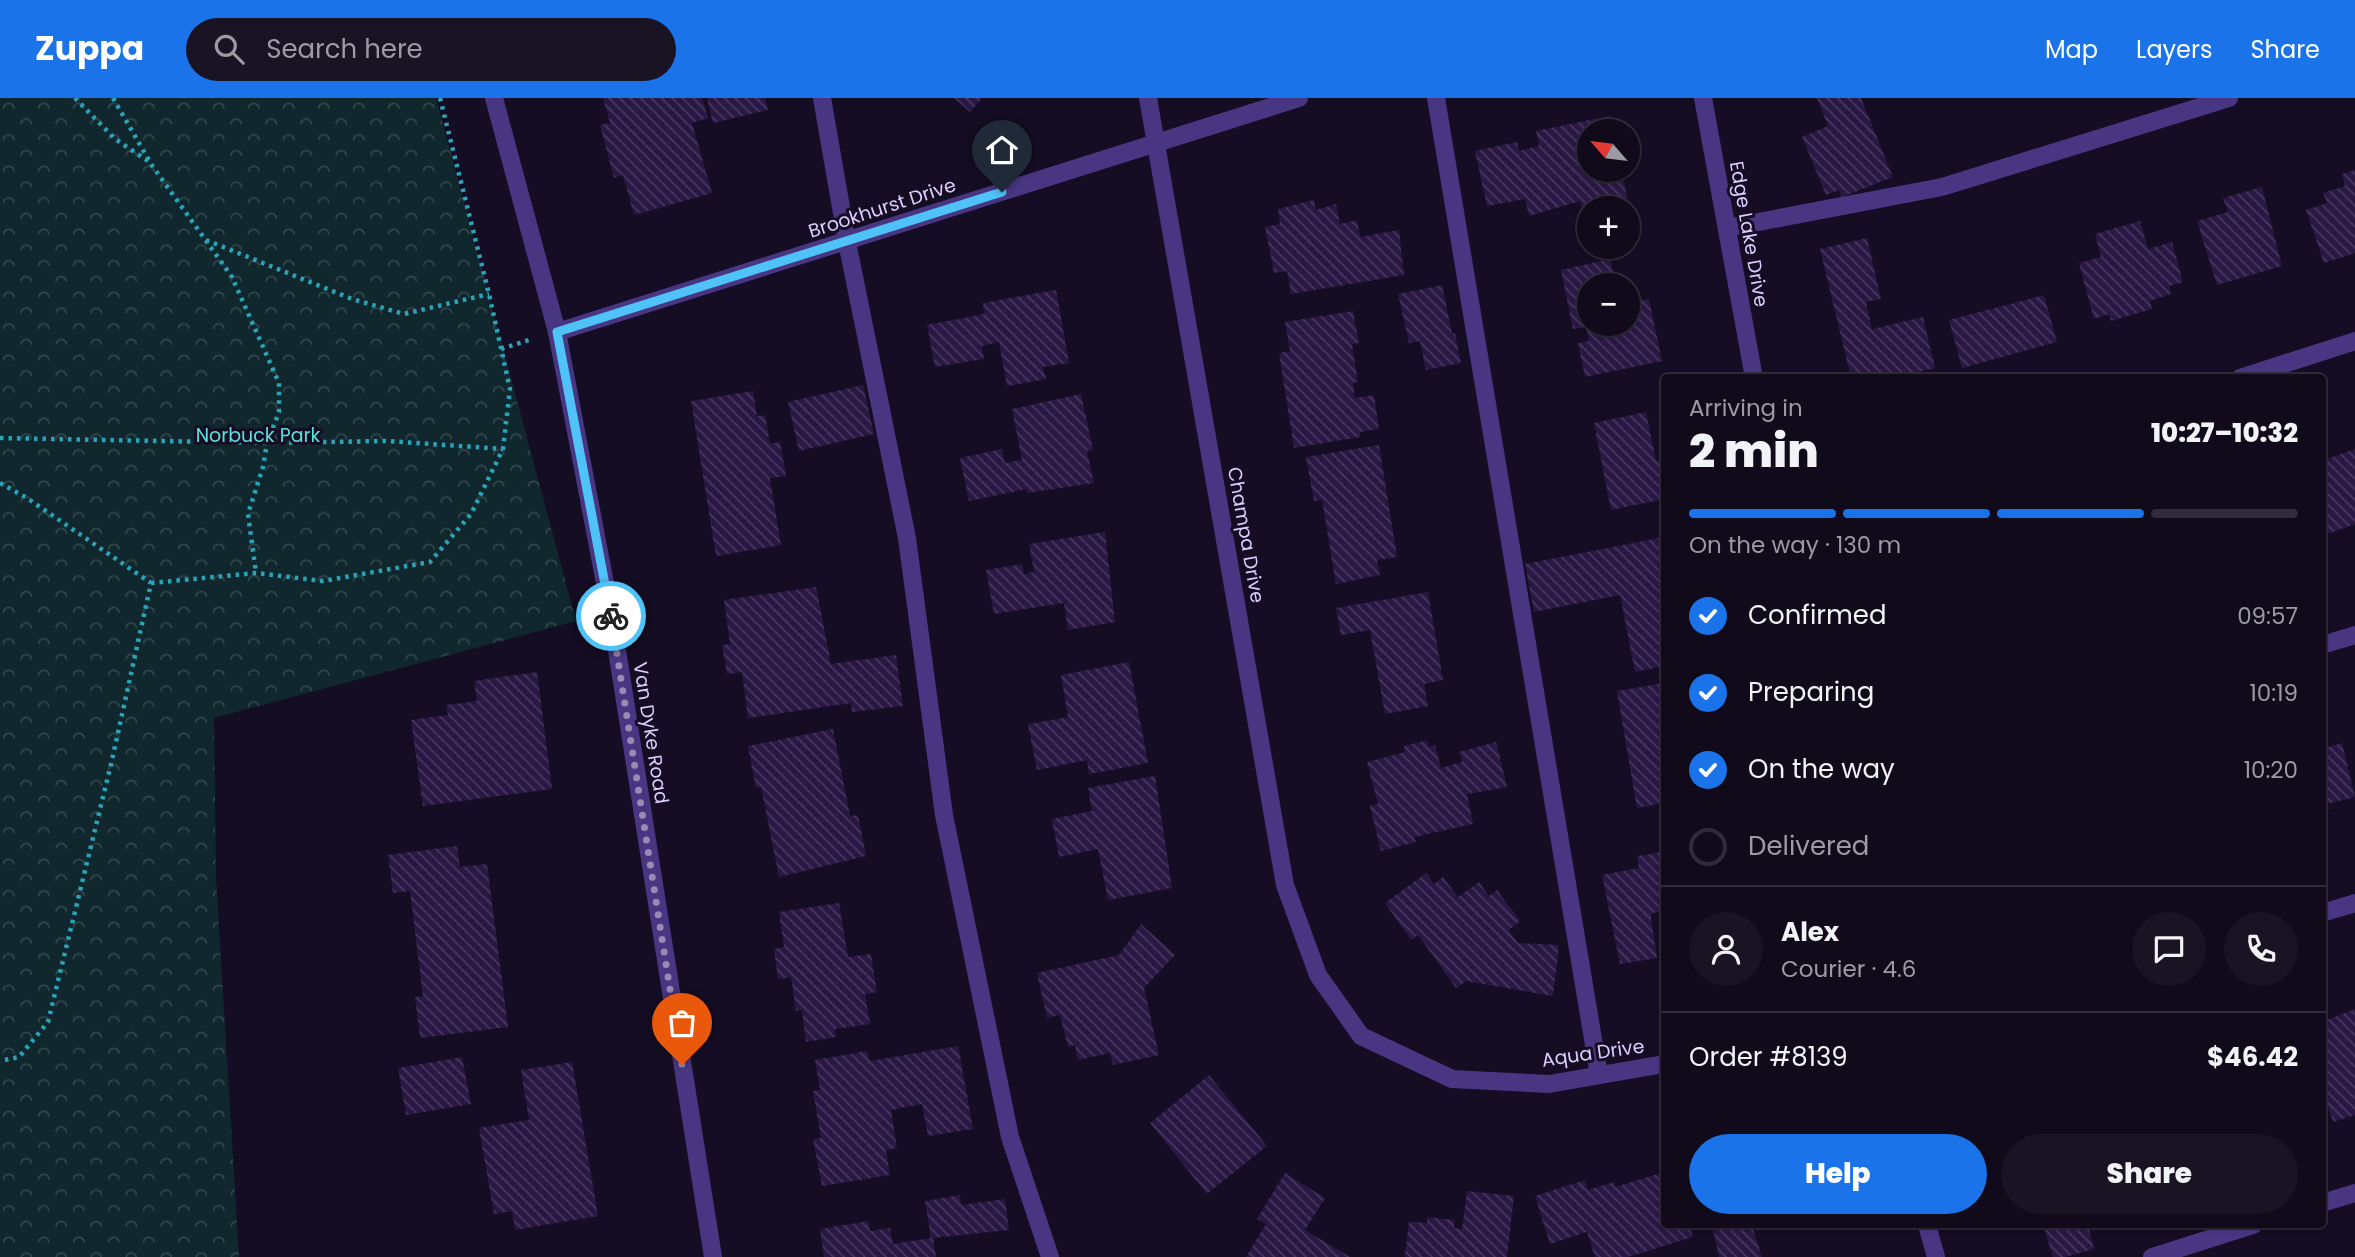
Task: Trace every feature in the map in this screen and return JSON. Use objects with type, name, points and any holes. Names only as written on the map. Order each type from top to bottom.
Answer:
[{"type":"street","name":"Van Dyke Road","points":[[494,98],[557,332],[613,625],[713,1257]]},
{"type":"street","points":[[821,98],[847,242],[907,538],[944,815],[1010,1137],[1050,1257]]},
{"type":"street","name":"Champa Drive","points":[[1148,98],[1285,884],[1318,975]]},
{"type":"street","name":"Brookhurst Drive","points":[[557,332],[1299,98]]},
{"type":"street","points":[[1436,98],[1599,1075]]},
{"type":"street","name":"Edge Lake Drive","points":[[1703,98],[1753,374]]},
{"type":"street","points":[[1727,228],[1942,187],[2229,98]]},
{"type":"street","points":[[2252,374],[2355,341]]},
{"type":"street","points":[[2326,644],[2355,635]]},
{"type":"street","points":[[2326,912],[2355,903]]},
{"type":"street","name":"Aqua Drive","points":[[1318,975],[1361,1035],[1452,1079],[1549,1084],[1661,1065]]},
{"type":"street","points":[[2326,1202],[2355,1193]]},
{"type":"street","points":[[1928,1228],[1936,1257]]},
{"type":"street","points":[[2152,1257],[2244,1228]]},
{"type":"path","points":[[75,98],[115,139],[152,163]]},
{"type":"path","points":[[113,98],[152,163],[232,277],[279,383],[279,412],[267,443],[263,467],[248,514],[256,573]]},
{"type":"path","points":[[0,483],[27,498],[151,583],[256,573],[323,581],[430,562],[471,514],[503,449],[510,389],[440,98]]},
{"type":"path","points":[[205,240],[352,299],[404,314],[489,293]]},
{"type":"path","points":[[0,438],[267,443],[387,441],[503,449]]},
{"type":"path","points":[[0,1061],[19,1057],[48,1022],[112,760],[151,583]]},
{"type":"green space","name":"Norbuck Park","points":[[0,98],[436,98],[576,621],[214,718],[216,878],[239,1257],[0,1257]]},
{"type":"building","points":[[603,98],[702,98],[708,118],[692,123],[712,193],[634,215],[623,175],[614,178],[600,125],[610,123]]},
{"type":"building","points":[[707,98],[765,98],[768,110],[713,123]]},
{"type":"building","points":[[954,98],[982,98],[970,112]]},
{"type":"building","points":[[1817,98],[1861,98],[1893,177],[1842,197],[1839,190],[1826,195],[1802,137],[1828,126]]},
{"type":"building","points":[[1577,123],[1577,182],[1624,182],[1627,196],[1577,196],[1577,202],[1529,216],[1525,199],[1487,206],[1475,151],[1517,142],[1519,151],[1539,146],[1536,131]]},
{"type":"building","points":[[2355,170],[2355,253],[2324,263],[2306,210],[2327,203],[2323,193],[2345,186],[2342,174]]},
{"type":"building","points":[[2262,187],[2282,266],[2217,285],[2197,221],[2228,212],[2223,198]]},
{"type":"building","points":[[1314,200],[1316,210],[1336,204],[1340,224],[1357,220],[1360,237],[1399,230],[1404,275],[1291,294],[1287,271],[1274,273],[1265,227],[1280,224],[1278,209]]},
{"type":"building","points":[[2140,221],[2148,249],[2172,242],[2183,282],[2169,286],[2171,294],[2150,301],[2152,309],[2111,321],[2109,314],[2094,319],[2079,263],[2101,257],[2095,234]]},
{"type":"building","points":[[1867,238],[1881,299],[1866,302],[1872,329],[1923,317],[1935,368],[1909,374],[1850,374],[1820,249]]},
{"type":"building","points":[[1610,259],[1613,273],[1577,273],[1577,328],[1573,329],[1561,270]]},
{"type":"building","points":[[1442,285],[1461,363],[1426,370],[1420,341],[1409,343],[1398,294]]},
{"type":"building","points":[[1056,290],[1069,363],[1043,367],[1046,379],[1007,386],[999,342],[982,346],[984,359],[935,367],[927,325],[984,314],[983,303]]},
{"type":"building","points":[[2044,295],[2057,342],[1962,368],[1949,320]]},
{"type":"building","points":[[1649,299],[1662,361],[1585,377],[1578,343],[1589,341],[1588,336],[1640,336],[1640,301]]},
{"type":"building","points":[[1353,311],[1359,343],[1352,344],[1358,382],[1353,383],[1355,398],[1374,395],[1379,429],[1360,432],[1360,437],[1294,448],[1279,353],[1290,351],[1285,322]]},
{"type":"building","points":[[863,385],[874,434],[799,451],[788,402]]},
{"type":"building","points":[[753,391],[757,416],[765,415],[770,444],[780,442],[786,476],[770,478],[781,545],[716,556],[691,401]]},
{"type":"building","points":[[1081,394],[1093,450],[1087,451],[1094,483],[1027,493],[1026,489],[969,501],[960,458],[1002,449],[1005,463],[1022,460],[1012,409]]},
{"type":"building","points":[[1646,412],[1656,461],[1661,460],[1661,500],[1611,510],[1594,423]]},
{"type":"building","points":[[1379,445],[1397,557],[1377,560],[1380,575],[1336,584],[1322,500],[1314,501],[1306,457]]},
{"type":"building","points":[[2355,449],[2355,524],[2326,535],[2327,471],[2326,459]]},
{"type":"building","points":[[1105,532],[1115,622],[1068,630],[1064,603],[994,614],[986,570],[1022,564],[1024,574],[1034,572],[1029,544]]},
{"type":"building","points":[[1661,538],[1661,667],[1635,672],[1620,595],[1534,612],[1525,564]]},
{"type":"building","points":[[816,587],[831,664],[896,655],[903,706],[852,712],[851,703],[748,718],[742,672],[727,674],[722,645],[730,644],[724,600]]},
{"type":"building","points":[[1428,592],[1443,680],[1424,684],[1428,706],[1385,714],[1370,630],[1341,635],[1336,608]]},
{"type":"building","points":[[1129,662],[1148,763],[1089,774],[1087,760],[1037,770],[1028,724],[1068,717],[1061,675]]},
{"type":"building","points":[[537,672],[552,789],[423,806],[411,720],[448,715],[446,705],[477,701],[474,681]]},
{"type":"building","points":[[1661,684],[1661,804],[1637,808],[1617,691]]},
{"type":"building","points":[[833,729],[850,816],[858,815],[866,856],[779,877],[761,787],[756,788],[748,746]]},
{"type":"building","points":[[1427,740],[1429,747],[1435,745],[1441,768],[1462,762],[1459,752],[1496,742],[1507,787],[1467,794],[1473,824],[1414,837],[1416,842],[1381,851],[1370,806],[1378,804],[1367,762],[1405,752],[1404,746]]},
{"type":"building","points":[[2342,743],[2355,797],[2327,804],[2329,809],[2326,809],[2326,748]]},
{"type":"building","points":[[1155,776],[1172,888],[1108,900],[1098,849],[1059,857],[1052,819],[1092,811],[1088,788]]},
{"type":"building","points":[[457,846],[460,867],[487,864],[508,1027],[420,1038],[415,997],[423,996],[410,891],[393,893],[388,855]]},
{"type":"building","points":[[1661,852],[1661,912],[1652,913],[1651,919],[1657,958],[1620,964],[1602,875],[1639,868],[1637,856]]},
{"type":"building","points":[[1426,873],[1434,884],[1443,877],[1458,897],[1479,882],[1489,896],[1497,890],[1520,921],[1509,930],[1518,943],[1559,945],[1553,996],[1466,981],[1456,988],[1418,935],[1411,940],[1385,903]]},
{"type":"building","points":[[839,903],[848,957],[871,954],[877,992],[865,994],[870,1024],[835,1029],[836,1037],[806,1042],[802,1010],[796,1011],[791,977],[778,979],[774,949],[784,947],[779,912]]},
{"type":"building","points":[[1141,924],[1175,955],[1144,988],[1159,1055],[1113,1065],[1110,1053],[1078,1060],[1075,1045],[1068,1047],[1060,1015],[1047,1018],[1037,973],[1119,955]]},
{"type":"building","points":[[2355,1009],[2355,1115],[2333,1122],[2326,1102],[2326,1017],[2327,1020]]},
{"type":"building","points":[[958,1046],[973,1129],[928,1136],[922,1104],[891,1110],[897,1148],[886,1150],[890,1175],[822,1186],[813,1139],[821,1138],[813,1091],[820,1090],[815,1060],[867,1051],[870,1061]]},
{"type":"building","points":[[462,1057],[471,1104],[406,1115],[398,1068]]},
{"type":"building","points":[[572,1062],[598,1216],[515,1230],[512,1211],[494,1214],[479,1128],[529,1120],[521,1070]]},
{"type":"building","points":[[1209,1075],[1267,1146],[1207,1194],[1150,1123]]},
{"type":"building","points":[[1285,1173],[1325,1198],[1305,1230],[1350,1257],[1246,1257],[1266,1224],[1257,1219]]},
{"type":"building","points":[[1661,1173],[1661,1228],[1690,1228],[1693,1237],[1628,1257],[1595,1257],[1587,1232],[1550,1244],[1535,1196],[1585,1180],[1588,1190],[1614,1182],[1615,1187]]},
{"type":"building","points":[[1467,1191],[1514,1196],[1507,1257],[1405,1257],[1409,1222],[1427,1223],[1427,1217],[1455,1220],[1454,1228],[1462,1229]]},
{"type":"building","points":[[960,1195],[961,1205],[1005,1199],[1009,1230],[933,1238],[936,1257],[824,1257],[820,1229],[868,1221],[870,1231],[890,1228],[893,1244],[931,1238],[925,1201]]},
{"type":"building","points":[[1713,1228],[1746,1228],[1747,1231],[1753,1229],[1762,1257],[1719,1257]]},
{"type":"building","points":[[2044,1228],[2089,1228],[2094,1249],[2065,1257],[2053,1257]]},
{"type":"way so far","points":[[611,616],[682,1065]]},
{"type":"route","points":[[611,616],[557,332],[1002,192]]}]
